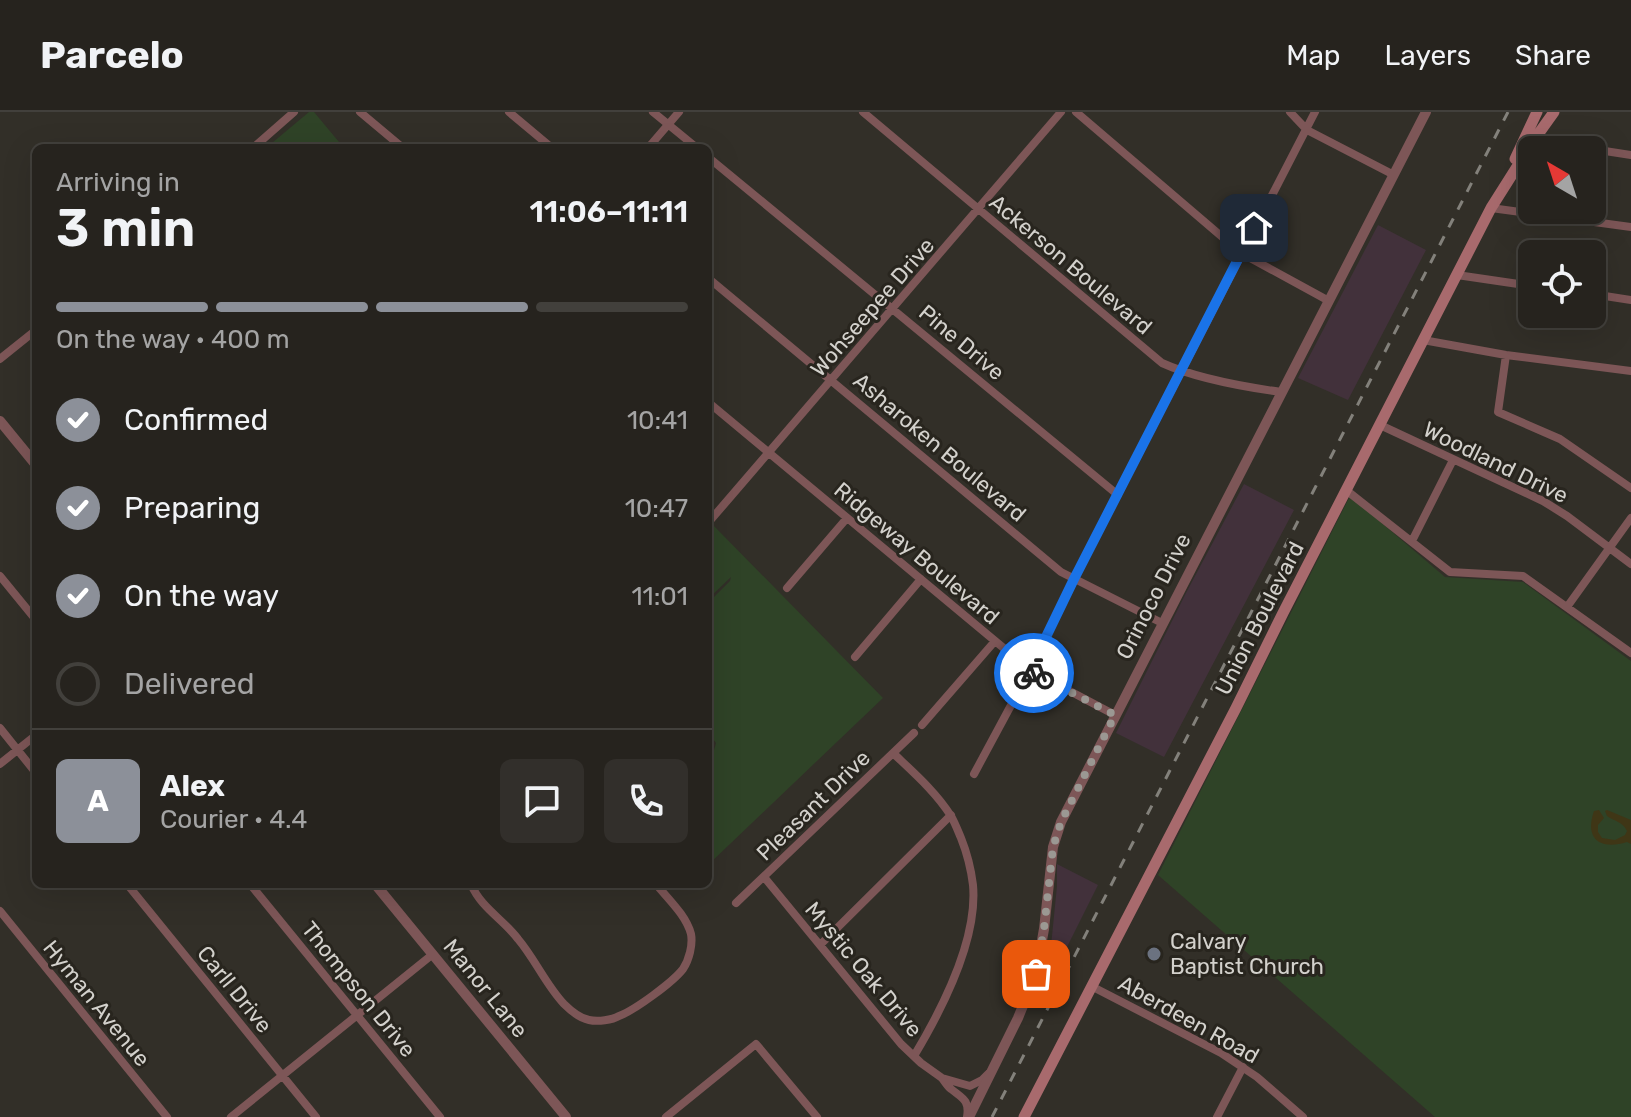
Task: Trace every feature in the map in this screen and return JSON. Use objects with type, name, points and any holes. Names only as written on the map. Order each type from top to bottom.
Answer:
[{"type":"main road","points":[[1500,193],[1537,112]]},
{"type":"main road","name":"Union Boulevard","points":[[1537,136],[1554,112]]},
{"type":"main road","name":"Union Boulevard","points":[[1024,1117],[1491,208],[1518,165]]},
{"type":"street","points":[[258,144],[294,112]]},
{"type":"street","points":[[360,112],[398,144]]},
{"type":"street","points":[[509,112],[547,144]]},
{"type":"street","points":[[653,112],[692,144]]},
{"type":"street","points":[[651,144],[679,112]]},
{"type":"street","name":"Ackerson Boulevard","points":[[863,112],[1162,363],[1181,371],[1281,392]]},
{"type":"street","name":"Wohseepee Drive","points":[[712,518],[1061,112]]},
{"type":"street","points":[[1076,112],[1241,253],[1329,301]]},
{"type":"street","points":[[1290,112],[1307,130],[1394,175]]},
{"type":"street","points":[[974,774],[1315,112]]},
{"type":"street","name":"Orinoco Drive","points":[[968,1117],[997,1064],[1036,974],[1053,847],[1061,822],[1426,112]]},
{"type":"street","points":[[1606,151],[1631,155]]},
{"type":"street","name":"Pine Drive","points":[[712,160],[1118,495]]},
{"type":"street","points":[[1491,208],[1631,227]]},
{"type":"street","points":[[1457,275],[1518,284]]},
{"type":"street","name":"Asharoken Boulevard","points":[[712,281],[1061,572],[1162,623]]},
{"type":"street","points":[[1606,296],[1631,300]]},
{"type":"street","points":[[0,359],[32,333]]},
{"type":"street","points":[[1423,340],[1506,355],[1631,371]]},
{"type":"street","points":[[1506,355],[1498,412],[1560,439],[1631,488]]},
{"type":"street","name":"Ridgeway Boulevard","points":[[712,405],[1030,670],[1115,715]]},
{"type":"street","points":[[0,421],[32,460]]},
{"type":"street","name":"Woodland Drive","points":[[1380,425],[1543,501],[1631,564]]},
{"type":"street","points":[[1412,541],[1453,460]]},
{"type":"street","points":[[1346,490],[1450,572],[1523,576],[1631,653]]},
{"type":"street","points":[[787,588],[847,518]]},
{"type":"street","points":[[1567,607],[1631,518]]},
{"type":"street","points":[[0,576],[32,615]]},
{"type":"street","points":[[855,657],[921,579]]},
{"type":"street","points":[[922,725],[995,641]]},
{"type":"street","points":[[0,728],[32,768]]},
{"type":"street","name":"Pleasant Drive","points":[[736,903],[914,733]]},
{"type":"street","points":[[0,764],[32,738]]},
{"type":"street","points":[[893,753],[930,789],[951,815],[968,856],[973,887],[972,919],[963,954],[914,1056]]},
{"type":"street","points":[[820,945],[951,815]]},
{"type":"street","name":"Mystic Oak Drive","points":[[764,877],[901,1044],[964,1098],[968,1117]]},
{"type":"street","name":"Carll Drive","points":[[130,888],[316,1117]]},
{"type":"street","name":"Thompson Drive","points":[[253,888],[440,1117]]},
{"type":"street","name":"Manor Lane","points":[[378,888],[566,1117]]},
{"type":"street","points":[[473,888],[481,903],[522,943],[562,1001],[573,1013],[590,1020],[619,1017],[677,977],[685,965],[692,936],[684,919],[659,888]]},
{"type":"street","name":"Hyman Avenue","points":[[0,911],[167,1117]]},
{"type":"street","points":[[231,1117],[433,954]]},
{"type":"street","name":"Aberdeen Road","points":[[1091,986],[1221,1053],[1257,1077],[1303,1117]]},
{"type":"street","points":[[666,1117],[756,1044],[817,1117]]},
{"type":"street","points":[[942,1078],[974,1085],[997,1064]]},
{"type":"street","points":[[1217,1117],[1243,1067]]},
{"type":"shaded area","points":[[1378,225],[1426,250],[1348,400],[1298,378]]},
{"type":"shaded area","points":[[1244,484],[1294,510],[1164,757],[1116,733]]},
{"type":"shaded area","points":[[1057,864],[1098,885],[1055,971],[1049,966]]},
{"type":"green space","points":[[309,112],[314,112],[341,144],[271,144]]},
{"type":"green space","points":[[1350,496],[1445,577],[1523,582],[1631,661],[1631,1117],[1435,1117],[1158,875]]},
{"type":"green space","points":[[714,526],[883,698],[712,861],[712,751],[716,743],[712,738],[712,599],[731,577],[712,595]]},
{"type":"sand","points":[[1599,810],[1604,818],[1598,825],[1602,838],[1615,840],[1627,831],[1607,816],[1607,810],[1631,820],[1631,844],[1609,845],[1593,836],[1591,821],[1594,811]]},
{"type":"railway","points":[[992,1117],[1508,112]]},
{"type":"way so far","points":[[1034,673],[1115,715],[1061,822],[1053,847],[1036,974]]},
{"type":"place","name":"Calvary Baptist Church","points":[[1154,954]]},
{"type":"route","points":[[1034,673],[1030,670],[1074,579],[1254,228]]}]
